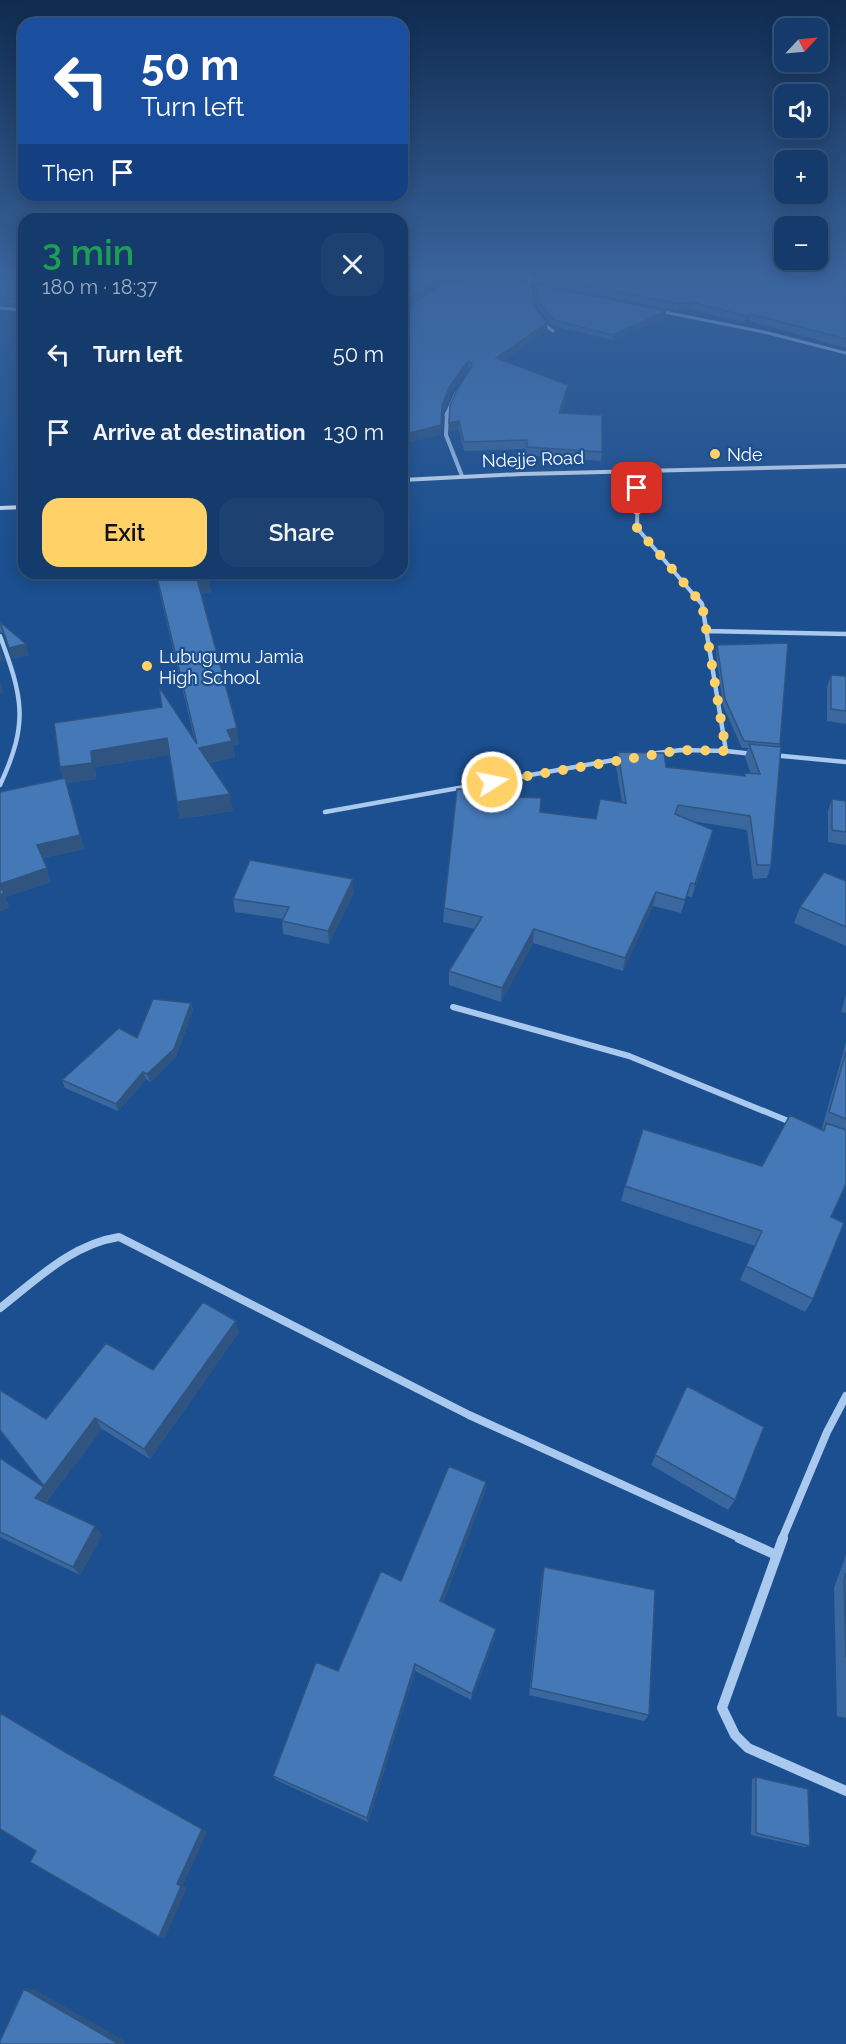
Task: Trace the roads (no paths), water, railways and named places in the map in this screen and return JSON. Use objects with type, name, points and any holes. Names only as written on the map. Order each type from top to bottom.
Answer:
[{"type":"street","points":[[458,390],[444,421],[446,437],[462,476]]},
{"type":"street","name":"Ndejje Road","points":[[408,480],[462,476],[846,466]]},
{"type":"street","points":[[638,471],[637,528],[702,604],[726,751]]},
{"type":"street","points":[[0,508],[18,507]]},
{"type":"street","points":[[705,631],[846,634]]},
{"type":"street","points":[[0,636],[18,683],[22,719],[15,756],[0,785]]},
{"type":"street","points":[[647,754],[681,750],[726,751],[846,762]]},
{"type":"street","points":[[325,812],[636,756]]},
{"type":"street","points":[[453,1007],[629,1056],[805,1128]]},
{"type":"street","points":[[0,1308],[76,1251],[100,1239],[119,1237],[469,1415],[776,1556]]},
{"type":"street","points":[[846,1396],[826,1432],[776,1556],[722,1708],[735,1735],[748,1748],[846,1791]]},
{"type":"place","name":"Nde","points":[[715,454]]},
{"type":"place","name":"Lubugumu Jamia High School","points":[[147,666]]}]
